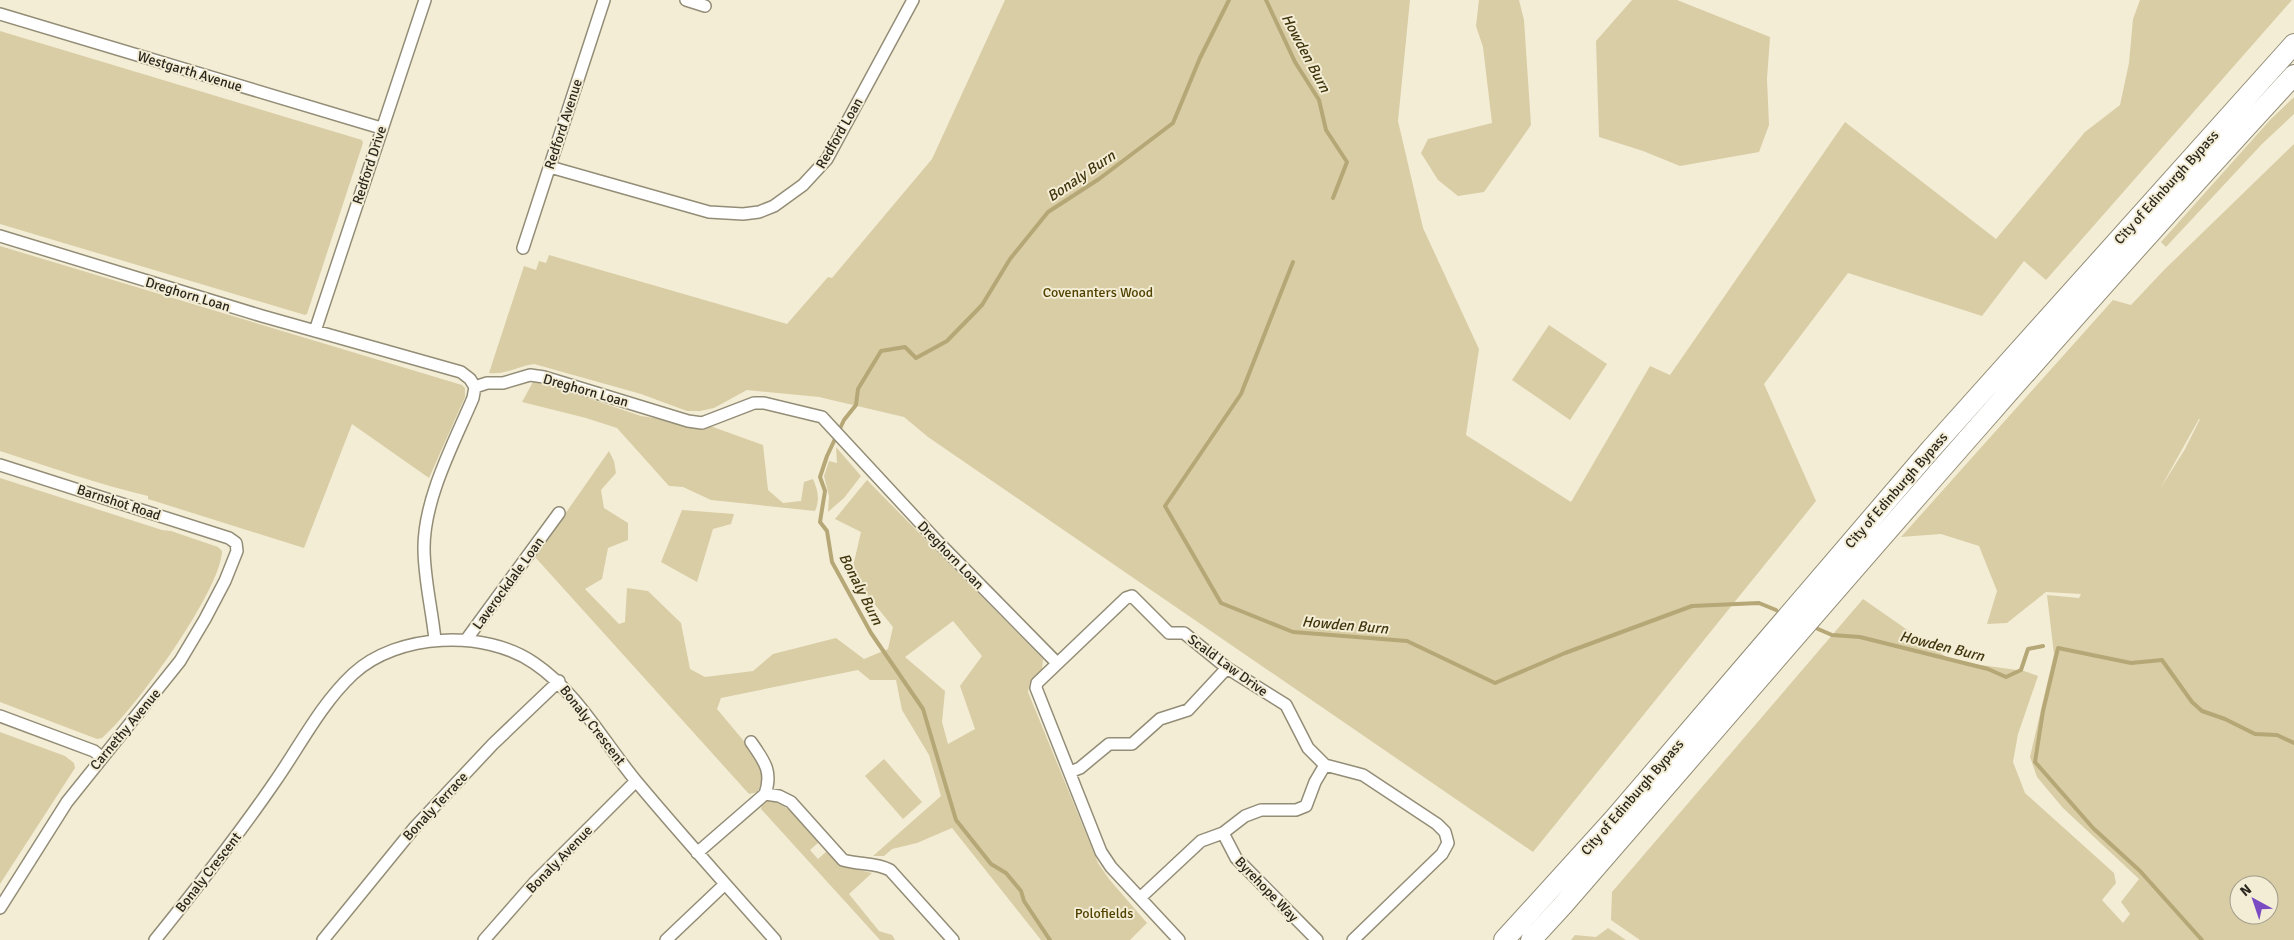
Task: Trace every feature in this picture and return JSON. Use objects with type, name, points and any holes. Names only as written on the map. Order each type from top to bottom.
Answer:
[{"type":"highway","name":"City of Edinburgh Bypass","points":[[1504,940],[1614,819],[1931,449],[2294,44]]},
{"type":"highway","name":"City of Edinburgh Bypass","points":[[1531,940],[1610,852],[1941,468],[2188,190],[2294,75]]},
{"type":"street","name":"Redford Drive","points":[[315,331],[425,0]]},
{"type":"street","name":"Redford Avenue","points":[[523,248],[604,0]]},
{"type":"street","points":[[686,0],[705,6]]},
{"type":"street","name":"Redford Loan","points":[[550,167],[709,212],[743,214],[759,212],[774,206],[803,185],[827,159],[913,0]]},
{"type":"street","name":"Westgarth Avenue","points":[[0,14],[381,128]]},
{"type":"street","name":"Dreghorn Loan","points":[[0,236],[315,331],[461,372],[470,378],[475,387],[487,383],[503,383],[530,375],[544,376],[688,421],[702,423],[718,418],[742,406],[764,403],[822,417],[828,421],[847,446],[937,541],[1057,663]]},
{"type":"street","points":[[435,640],[425,575],[424,546],[428,515],[438,480],[473,398],[475,387]]},
{"type":"street","name":"Barnshot Road","points":[[0,465],[229,538],[236,543]]},
{"type":"street","name":"Laverockdale Loan","points":[[466,640],[546,523],[560,513]]},
{"type":"street","name":"Carnethy Avenue","points":[[0,908],[46,832],[101,757],[151,699],[180,661],[225,581],[237,551],[236,543]]},
{"type":"street","name":"Scald Law Drive","points":[[1179,940],[1110,867],[1101,852],[1036,688],[1037,683],[1126,598],[1132,596],[1169,633],[1184,633],[1227,668],[1286,705],[1308,748],[1325,765]]},
{"type":"street","name":"Bonaly Crescent","points":[[155,940],[247,823],[331,696],[355,672],[382,656],[412,645],[435,640],[466,640],[503,648],[532,661],[559,682],[636,782],[696,853],[775,940]]},
{"type":"street","points":[[1070,772],[1080,768],[1109,744],[1132,744],[1160,719],[1188,710],[1227,668]]},
{"type":"street","name":"Bonaly Terrace","points":[[323,940],[378,870],[421,820],[493,744],[559,682]]},
{"type":"street","points":[[0,716],[94,751],[101,757]]},
{"type":"street","points":[[696,853],[765,794],[769,782],[768,770],[751,742]]},
{"type":"street","points":[[1140,898],[1201,841],[1222,833],[1245,816],[1261,810],[1296,810],[1306,806],[1315,782],[1325,765],[1363,775],[1437,824],[1446,832],[1448,843],[1442,854],[1353,940]]},
{"type":"street","name":"Bonaly Avenue","points":[[484,940],[534,883],[636,782]]},
{"type":"street","points":[[765,794],[779,796],[791,802],[843,860],[855,864],[880,864],[890,870],[953,940]]},
{"type":"street","name":"Byrehope Way","points":[[1222,833],[1236,858],[1317,940]]},
{"type":"street","points":[[666,940],[725,884]]},
{"type":"green space","name":"Covenanters Wood","points":[[1005,0],[1410,0],[1398,121],[1423,228],[1479,349],[1466,435],[1571,502],[1650,366],[1670,375],[1845,122],[1996,239],[2085,132],[2120,105],[2129,63],[2133,19],[2140,0],[2292,0],[2046,280],[2024,261],[1982,316],[1848,273],[1764,384],[1816,501],[1533,852],[928,437],[904,417],[819,397],[747,390],[714,408],[687,411],[641,394],[534,364],[501,373],[489,373],[524,266],[536,270],[539,261],[546,263],[549,255],[787,324],[828,277],[832,278],[932,159]]},
{"type":"green space","points":[[1479,0],[1519,0],[1524,20],[1531,125],[1484,192],[1458,196],[1438,180],[1421,153],[1428,139],[1492,123],[1483,47],[1476,26]]},
{"type":"green space","points":[[1632,0],[1677,0],[1770,37],[1767,79],[1769,125],[1759,152],[1680,166],[1643,151],[1599,137],[1596,41]]},
{"type":"green space","points":[[0,31],[362,140],[363,143],[307,314],[305,315],[0,224]]},
{"type":"green space","points":[[2294,97],[2294,114],[2262,144],[2166,247],[2161,242],[2270,120]]},
{"type":"green space","points":[[2294,144],[2294,940],[1640,940],[1611,920],[1612,892],[1863,599],[1952,661],[2024,671],[2038,676],[2018,734],[2013,762],[2025,793],[2114,873],[2116,883],[2102,900],[2123,923],[2130,914],[2121,902],[2139,879],[2063,808],[2037,777],[2030,757],[2054,654],[2047,595],[2079,598],[2081,594],[2046,592],[2007,623],[1987,624],[1997,591],[1979,546],[1941,534],[1901,537],[2113,300],[2131,305],[2164,270]],"holes":[[[2200,419],[2185,449],[2160,489]]]},
{"type":"green space","points":[[0,246],[462,385],[465,388],[465,397],[429,478],[352,424],[304,548],[148,499],[148,496],[55,469],[0,451]]},
{"type":"green space","points":[[1549,325],[1607,364],[1570,420],[1512,380]]},
{"type":"green space","points":[[533,382],[552,386],[641,416],[713,427],[763,445],[768,490],[783,503],[801,501],[804,482],[813,479],[818,495],[815,511],[711,500],[683,487],[669,486],[617,428],[522,402]]},
{"type":"green space","points":[[836,447],[861,476],[844,498],[828,512],[829,496],[824,476],[829,461],[837,463]]},
{"type":"green space","name":"Polofields","points":[[609,451],[614,461],[616,473],[601,490],[604,508],[628,523],[628,540],[608,548],[602,579],[585,589],[619,624],[625,622],[627,588],[648,591],[681,623],[690,669],[705,677],[753,671],[773,654],[836,638],[864,659],[888,649],[893,627],[851,575],[861,532],[835,519],[867,480],[1043,659],[1042,670],[1030,682],[1028,692],[1098,863],[1109,879],[1147,923],[1130,940],[1041,940],[952,828],[917,843],[892,849],[884,856],[873,856],[941,796],[929,755],[902,710],[896,680],[870,680],[858,670],[721,698],[717,709],[753,752],[764,773],[758,792],[749,794],[535,557]],"holes":[[[953,621],[982,656],[960,686],[975,729],[948,744],[942,722],[945,691],[905,657]]]},
{"type":"green space","points":[[0,478],[162,530],[171,531],[218,547],[222,551],[218,569],[192,621],[134,703],[102,738],[97,739],[0,702]]},
{"type":"green space","points":[[682,510],[734,514],[731,524],[713,529],[697,582],[661,562]]},
{"type":"green space","points":[[0,732],[65,756],[74,763],[75,768],[0,884]]},
{"type":"green space","points":[[884,759],[922,802],[903,819],[865,776]]},
{"type":"green space","points":[[766,800],[782,805],[802,822],[819,842],[810,850],[818,859],[827,851],[842,866],[872,873],[849,894],[879,931],[892,935],[895,940],[880,940],[761,809],[763,802]]},
{"type":"green space","points":[[1608,928],[1626,940],[1571,940],[1575,935],[1596,937]]},
{"type":"waterway","name":"Bonaly Burn","points":[[1050,940],[1024,901],[1021,891],[1006,873],[991,864],[956,820],[923,709],[871,633],[832,562],[827,531],[820,522],[825,491],[820,477],[827,456],[844,420],[856,405],[858,389],[881,351],[905,347],[916,358],[947,341],[982,305],[1010,259],[1048,212],[1099,179],[1173,123],[1200,58],[1229,0]]},
{"type":"waterway","name":"Howden Burn","points":[[1266,0],[1295,62],[1319,100],[1326,130],[1347,162],[1333,198]]},
{"type":"waterway","name":"Howden Burn","points":[[1293,262],[1241,394],[1165,506],[1221,603],[1293,632],[1407,641],[1495,683],[1565,653],[1692,606],[1759,603],[1776,610]]},
{"type":"waterway","name":"Howden Burn","points":[[1818,629],[1832,635],[1860,637],[1988,669],[2006,677],[2021,670],[2028,649],[2043,646]]},
{"type":"waterway","points":[[2202,940],[2140,871],[2093,828],[2035,762],[2043,711],[2058,648],[2131,663],[2162,660],[2192,702],[2202,711],[2225,719],[2255,734],[2277,735],[2294,743]]}]
